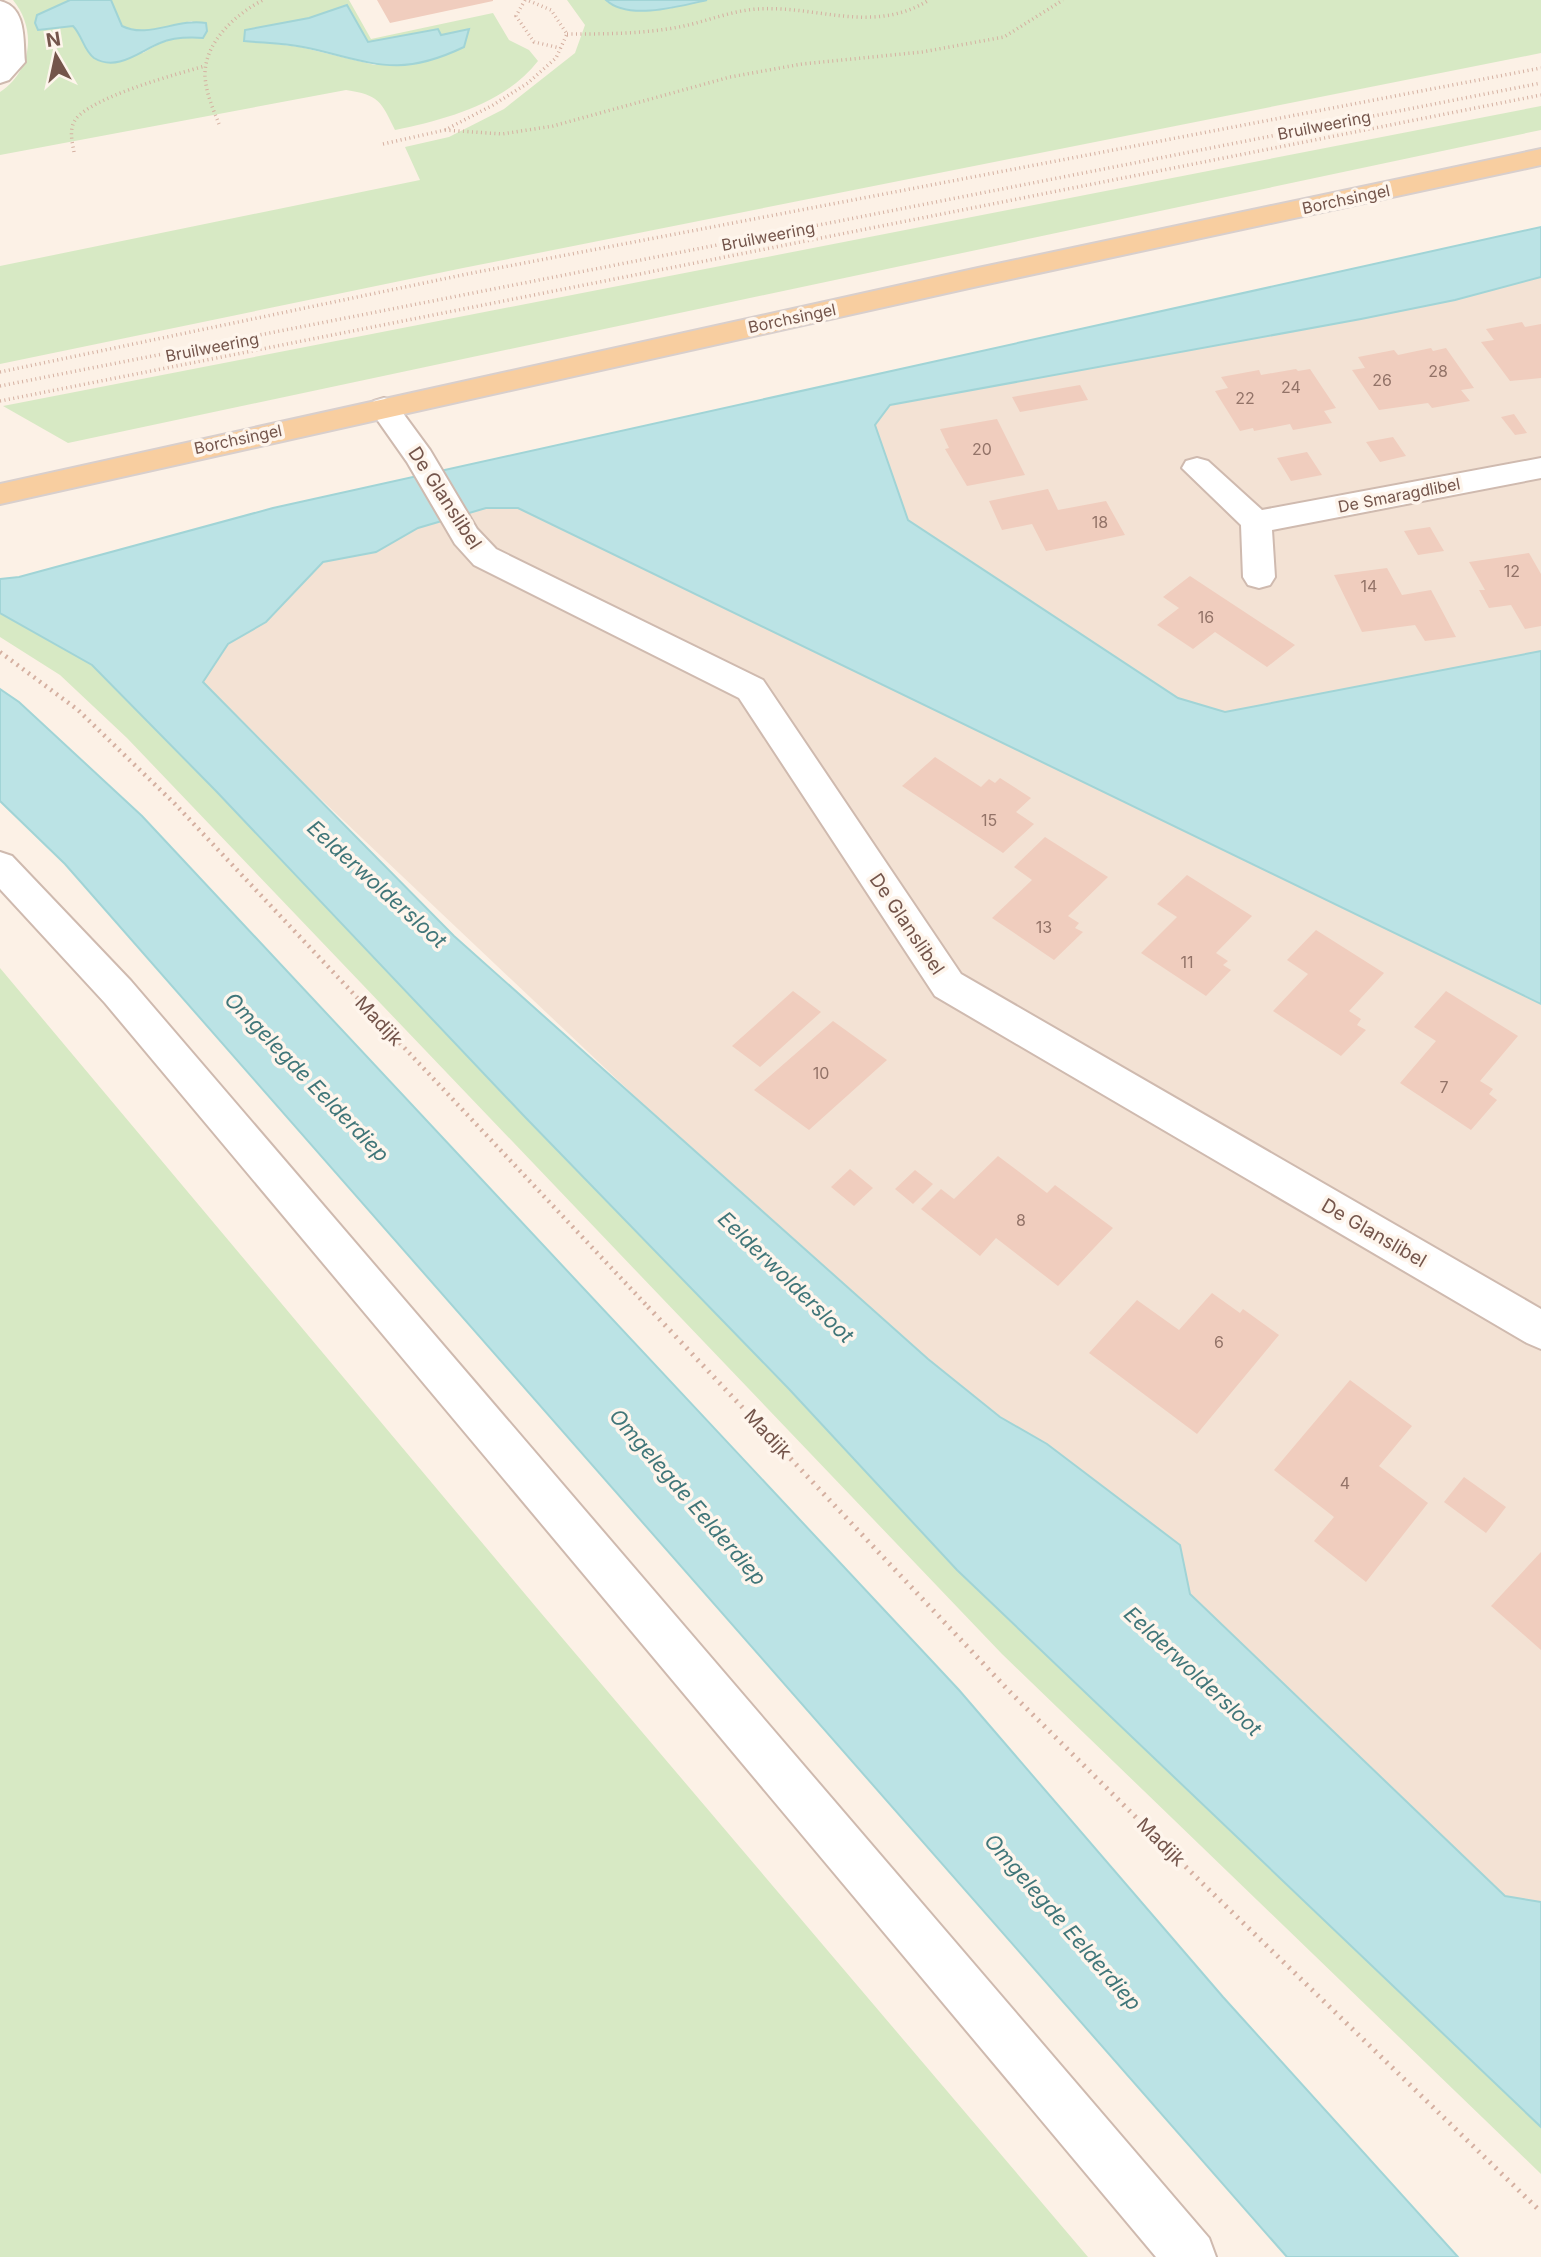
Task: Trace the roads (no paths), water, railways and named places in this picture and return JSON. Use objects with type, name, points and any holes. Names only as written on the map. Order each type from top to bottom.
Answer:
[{"type":"main road","name":"Borchsingel","points":[[0,494],[44,482],[1541,157]]},
{"type":"main road","name":"Borchsingel","points":[[0,483],[44,482]]},
{"type":"street","points":[[0,8],[10,21],[12,62],[0,75]]},
{"type":"street","name":"De Glanslibel","points":[[384,408],[419,457],[466,536],[485,557],[751,689],[948,985],[1541,1330]]},
{"type":"street","points":[[1197,468],[1256,522],[1259,577]]},
{"type":"street","name":"De Smaragdlibel","points":[[1256,522],[1541,468]]},
{"type":"street","points":[[0,866],[118,992],[1190,2257]]},
{"type":"water","points":[[70,0],[111,0],[122,26],[132,29],[152,29],[195,22],[206,23],[207,31],[203,38],[171,40],[120,62],[103,62],[91,55],[73,26],[38,30],[35,23],[37,15]]},
{"type":"water","points":[[606,0],[707,0],[641,11],[627,10]]},
{"type":"water","points":[[347,5],[368,42],[438,29],[441,35],[469,29],[464,47],[419,63],[401,65],[366,62],[296,46],[244,41],[245,30],[309,18]]},
{"type":"water","name":"Eelderwoldersloot","points":[[1541,227],[1541,277],[1455,300],[1361,319],[890,405],[875,425],[908,520],[1178,698],[1225,712],[1541,651],[1541,1004],[518,508],[486,508],[418,528],[376,552],[323,562],[266,622],[228,644],[203,682],[454,936],[928,1359],[1000,1417],[1047,1444],[1180,1545],[1190,1594],[1505,1896],[1541,1902],[1541,2127],[957,1570],[789,1389],[92,665],[0,613],[0,579],[19,577],[273,508]]},
{"type":"water","name":"Omgelegde Eelderdiep","points":[[0,689],[19,702],[142,816],[959,1690],[1223,1997],[1458,2257],[1287,2257],[65,864],[0,801]]}]
